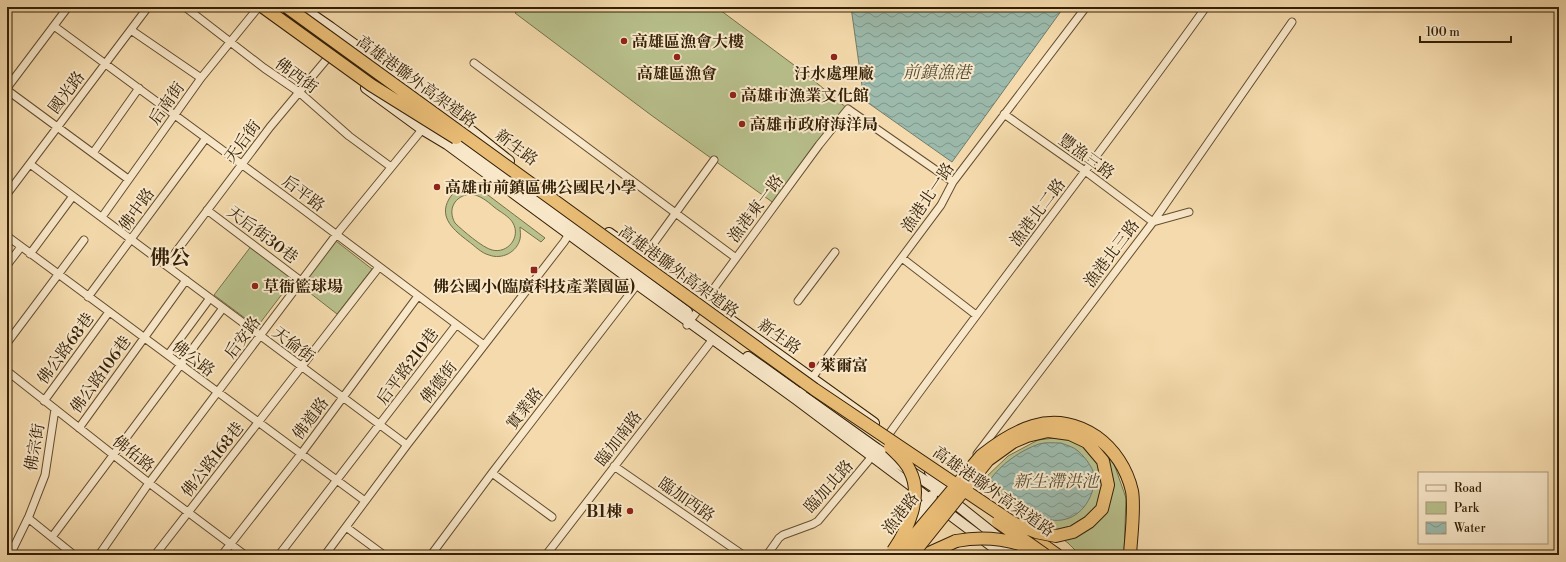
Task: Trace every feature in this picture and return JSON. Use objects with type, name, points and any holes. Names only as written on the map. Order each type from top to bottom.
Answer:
[{"type":"highway","name":"高雄港聯外高架道路","points":[[280,7],[814,388],[1013,523],[1057,555]]},
{"type":"highway","name":"高雄港聯外高架道路","points":[[287,7],[810,394],[890,447],[1045,555]]},
{"type":"highway","points":[[294,7],[438,110],[491,157]]},
{"type":"highway","points":[[258,8],[371,85],[491,157]]},
{"type":"highway","points":[[898,555],[981,456],[1016,432],[1034,425],[1056,423],[1068,424],[1091,432],[1106,444],[1122,465],[1132,493],[1130,555]]},
{"type":"highway","points":[[912,555],[988,460],[1013,442],[1027,436],[1048,431],[1070,434],[1087,442],[1102,461],[1108,485],[1102,509],[1089,522],[1073,532],[1056,536],[1036,532],[1013,523]]},
{"type":"highway","points":[[890,447],[903,460],[910,471],[914,483],[914,500],[911,516],[900,542],[891,555]]},
{"type":"highway","points":[[925,555],[956,541],[970,538],[995,538],[1031,548],[1045,555]]},
{"type":"street","points":[[68,7],[7,89],[128,180]]},
{"type":"street","name":"國光路","points":[[7,194],[148,7]]},
{"type":"street","name":"佛西街","points":[[185,7],[264,68],[299,92],[349,136],[391,167]]},
{"type":"street","name":"新生路","points":[[271,7],[335,48],[425,125]]},
{"type":"street","name":"新生路","points":[[301,7],[330,27],[335,48],[344,58],[425,125],[796,399],[871,458],[937,495],[958,502],[1027,555]]},
{"type":"street","name":"漁港北一路","points":[[796,399],[941,205],[953,182],[1086,7]]},
{"type":"street","name":"漁港北二路","points":[[889,434],[976,315],[1086,171],[1206,7]]},
{"type":"street","name":"后南街","points":[[102,217],[201,78],[258,8]]},
{"type":"street","name":"新生路","points":[[258,8],[335,48],[440,106],[510,162],[812,377],[889,434],[937,495],[947,516],[998,555]]},
{"type":"street","name":"漁港北三路","points":[[937,495],[1153,222],[1292,22]]},
{"type":"street","name":"后平路","points":[[54,26],[242,164],[484,346]]},
{"type":"street","points":[[131,30],[201,78]]},
{"type":"street","name":"天后街","points":[[166,265],[270,127],[335,48]]},
{"type":"street","points":[[474,63],[736,258]]},
{"type":"street","points":[[93,153],[139,88]]},
{"type":"street","name":"漁港東一路","points":[[690,321],[848,109],[953,182]]},
{"type":"street","name":"豐漁三路","points":[[1004,114],[1086,171],[1153,222]]},
{"type":"street","name":"后安路","points":[[99,555],[149,483],[301,281],[336,235],[425,125]]},
{"type":"street","name":"佛中路","points":[[88,297],[132,240],[206,138]]},
{"type":"street","points":[[643,258],[714,160]]},
{"type":"street","name":"天倫街","points":[[30,164],[407,445]]},
{"type":"street","points":[[30,254],[73,196]]},
{"type":"street","name":"天后街30巷","points":[[207,210],[301,281]]},
{"type":"street","points":[[1153,222],[1189,212]]},
{"type":"street","name":"佛德街","points":[[325,555],[407,445],[570,233]]},
{"type":"street","name":"佛公路","points":[[7,236],[300,454],[366,501]]},
{"type":"street","points":[[7,343],[84,240]]},
{"type":"street","points":[[7,265],[21,247]]},
{"type":"street","points":[[798,301],[835,252]]},
{"type":"street","points":[[902,258],[976,315]]},
{"type":"street","name":"佛公路168巷","points":[[155,555],[379,267]]},
{"type":"street","name":"佛公路106巷","points":[[79,428],[143,337],[186,280]]},
{"type":"street","name":"實業路","points":[[431,555],[638,283]]},
{"type":"street","name":"佛道路","points":[[222,555],[300,454],[418,296]]},
{"type":"street","points":[[168,356],[210,298]]},
{"type":"street","points":[[52,537],[114,456],[223,308]]},
{"type":"street","name":"佛公路68巷","points":[[44,400],[109,312]]},
{"type":"street","name":"新生路","points":[[690,321],[712,341],[796,399],[877,449],[937,495]]},
{"type":"street","name":"后平路210巷","points":[[279,555],[456,325]]},
{"type":"street","name":"臨加南路","points":[[546,555],[712,341]]},
{"type":"street","name":"佛佑路","points":[[7,371],[114,456],[245,555]]},
{"type":"street","name":"佛宗街","points":[[10,555],[28,518],[45,475],[55,409]]},
{"type":"street","name":"臨加北路","points":[[767,555],[779,538],[783,535],[814,524],[818,521],[871,458]]},
{"type":"street","name":"臨加西路","points":[[614,466],[743,555]]},
{"type":"street","points":[[492,473],[552,518]]},
{"type":"street","name":"漁港路","points":[[886,555],[937,495]]},
{"type":"street","points":[[918,555],[958,502]]},
{"type":"street","name":"新生路","points":[[958,502],[1020,555]]},
{"type":"street","name":"新生路","points":[[947,516],[1004,555]]},
{"type":"street","points":[[28,518],[74,555]]},
{"type":"street","points":[[346,527],[375,552],[384,555]]},
{"type":"green space","points":[[522,7],[716,7],[806,74],[848,109],[775,204],[651,115],[515,13]]},
{"type":"green space","points":[[468,180],[545,238],[541,242],[520,227],[518,244],[516,248],[508,254],[504,256],[494,256],[481,251],[458,233],[447,218],[446,206],[449,199],[456,192],[466,188],[464,186]],"holes":[[[470,194],[480,197],[507,216],[513,223],[515,228],[514,239],[508,247],[498,251],[488,249],[455,223],[452,213],[454,204],[460,197]]]},
{"type":"green space","points":[[336,241],[372,269],[337,314],[301,286]]},
{"type":"green space","name":"草衙籃球場","points":[[252,245],[295,277],[257,327],[214,295]]},
{"type":"green space","points":[[1071,436],[1112,458],[1126,498],[1124,555],[1080,555],[1068,543],[983,480],[1008,456],[1038,440]]},
{"type":"water","name":"前鎮漁港","points":[[851,7],[1064,7],[952,162],[864,100]]},
{"type":"water","name":"新生滯洪池","points":[[1041,443],[1061,443],[1074,448],[1081,454],[1090,464],[1095,476],[1093,489],[1086,504],[1082,510],[1069,518],[1062,520],[1046,519],[990,480],[1000,468],[1025,450]]},
{"type":"place","name":"高雄區漁會大樓","points":[[624,41]]},
{"type":"place","name":"高雄區漁會","points":[[677,57]]},
{"type":"place","name":"汙水處理廠","points":[[834,57]]},
{"type":"place","name":"高雄市漁業文化館","points":[[733,95]]},
{"type":"place","name":"高雄市政府海洋局","points":[[742,124]]},
{"type":"place","name":"高雄市前鎮區佛公國民小學","points":[[437,187]]},
{"type":"place","name":"佛公國小(臨廣科技產業園區)","points":[[534,270]]},
{"type":"place","name":"草衙籃球場","points":[[255,286]]},
{"type":"place","name":"萊爾富","points":[[812,365]]},
{"type":"place","name":"B1棟","points":[[630,511]]},
{"type":"district","name":"佛公","points":[[170,257]]}]
